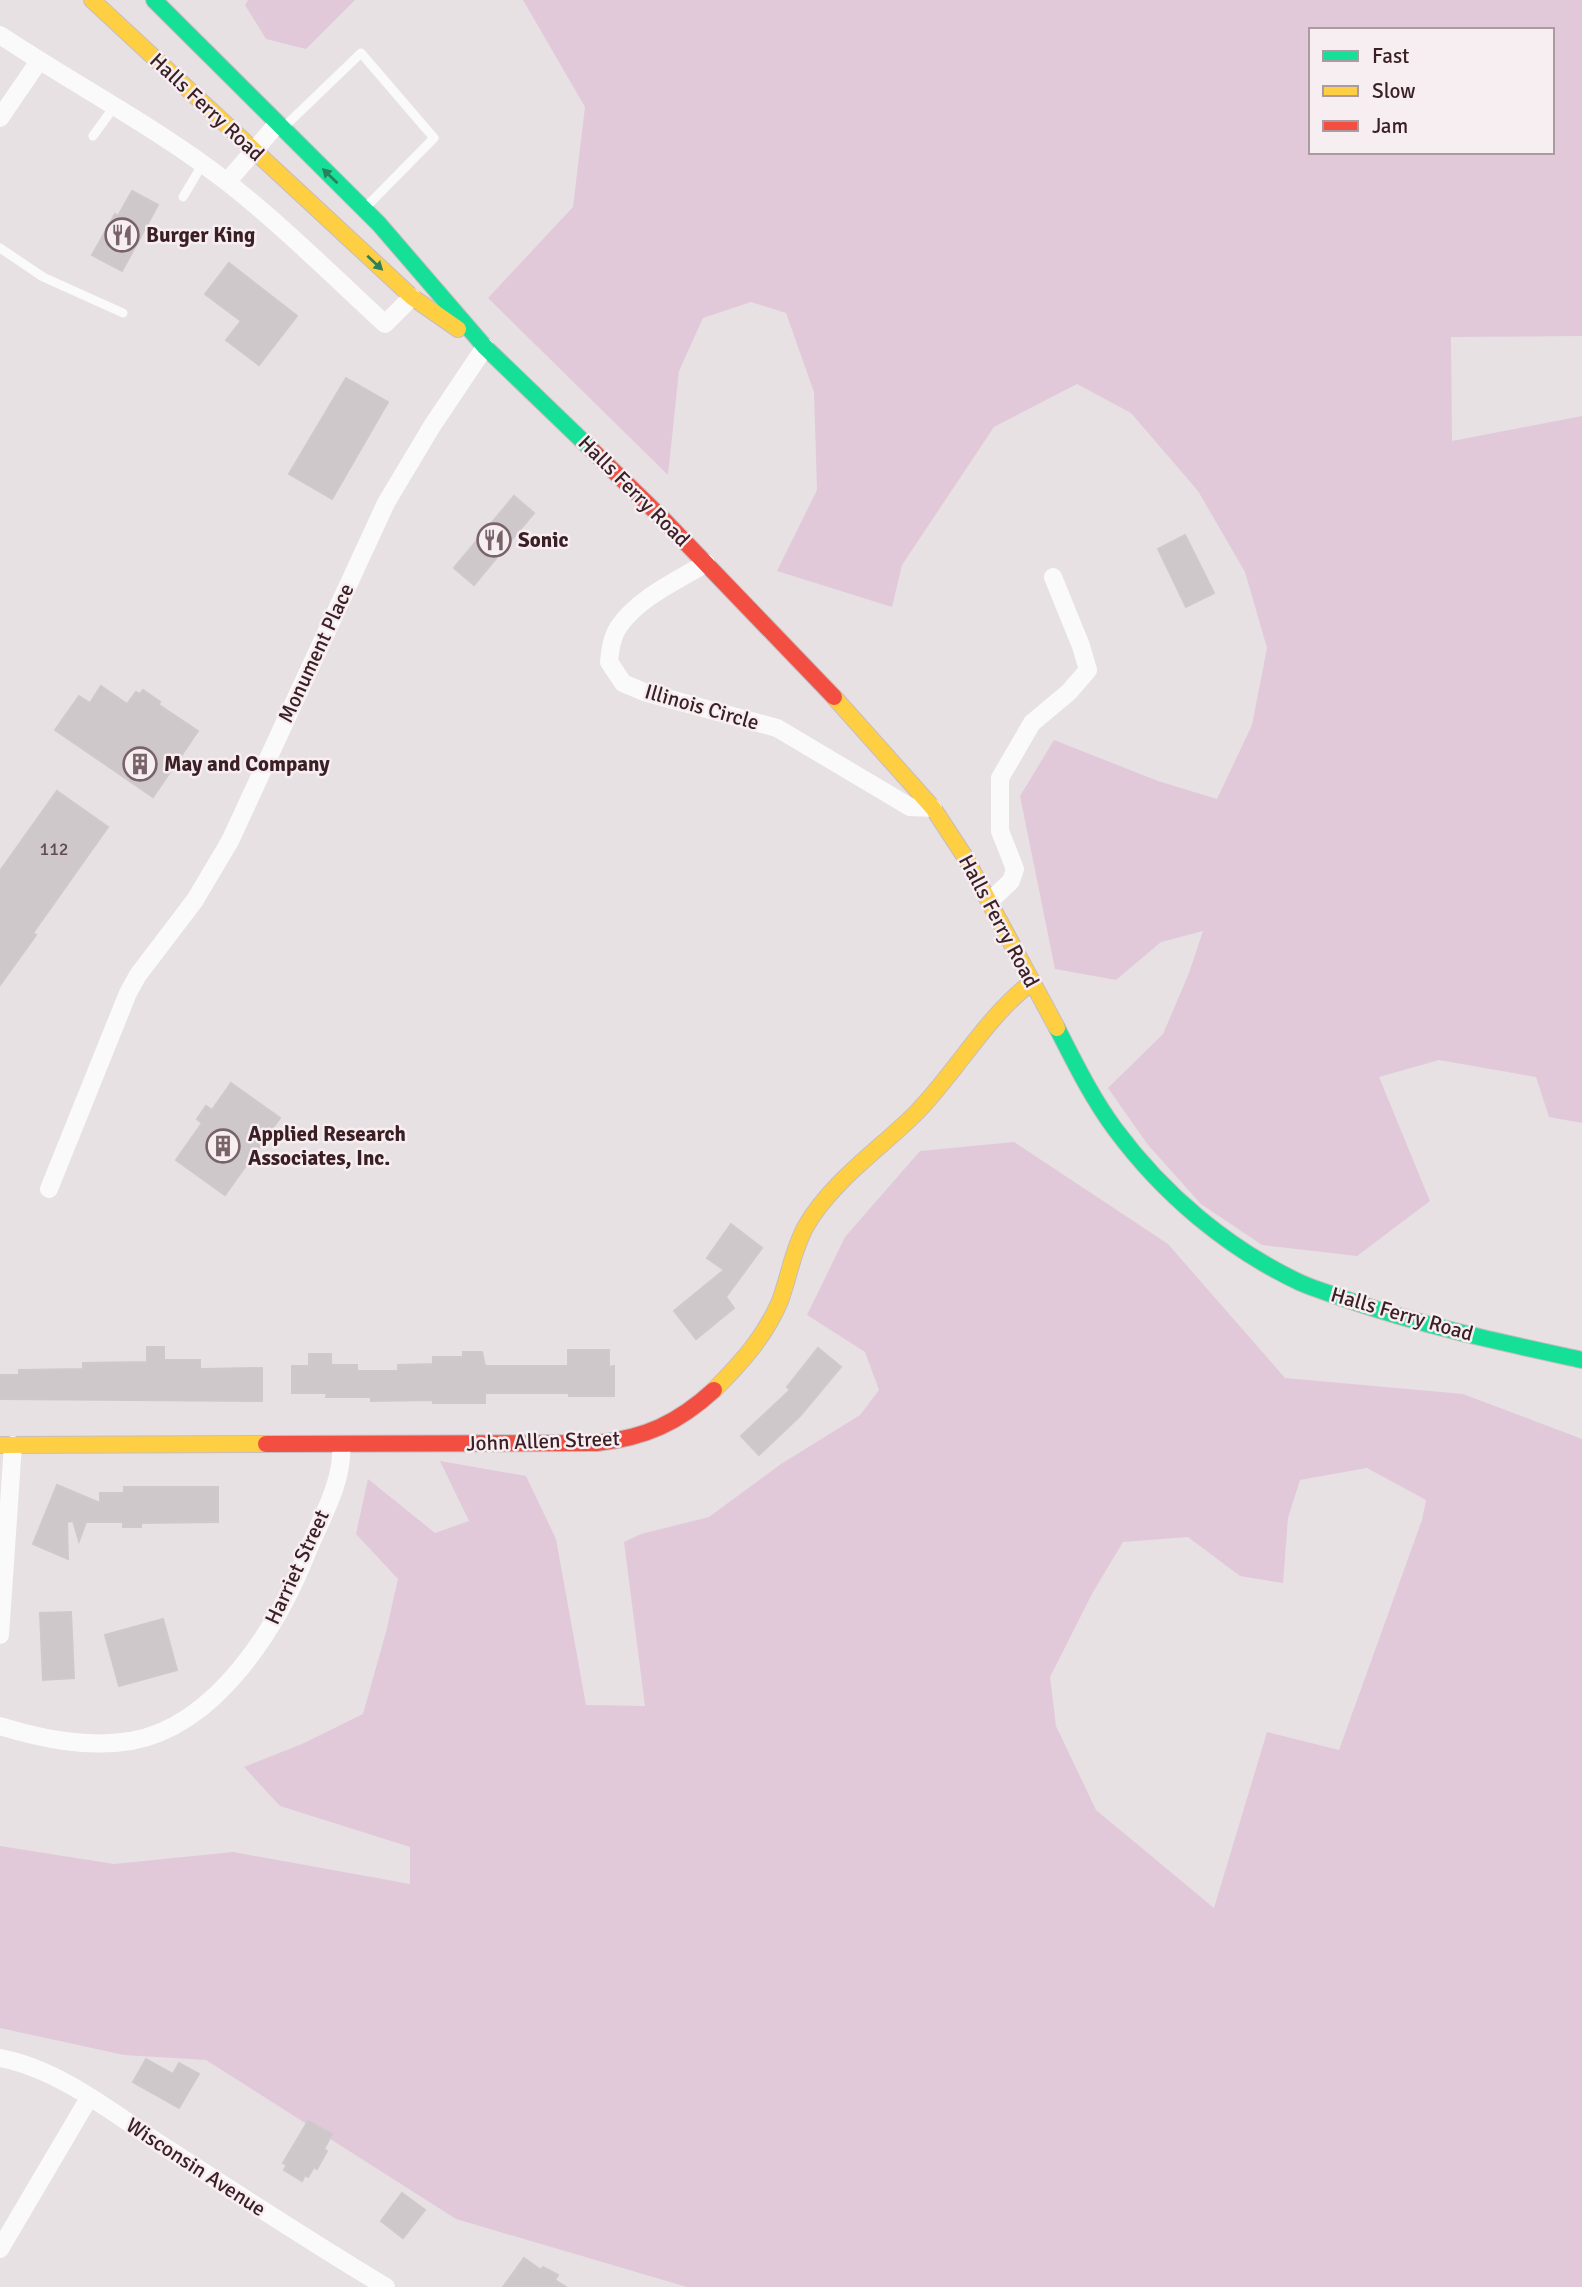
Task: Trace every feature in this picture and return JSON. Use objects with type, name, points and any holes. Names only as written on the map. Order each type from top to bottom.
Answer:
[{"type":"street","name":"Halls Ferry Road","points":[[92,0],[412,297],[485,347]]},
{"type":"street","name":"Halls Ferry Road","points":[[155,0],[364,210],[485,347],[706,563],[858,721],[933,808],[990,901],[1089,1089],[1116,1130],[1166,1188],[1226,1240],[1281,1273],[1350,1302],[1446,1330],[1582,1360]]},
{"type":"street","points":[[162,0],[170,16]]},
{"type":"street","points":[[0,34],[226,182],[277,224],[385,324],[412,297]]},
{"type":"street","points":[[0,118],[39,61]]},
{"type":"street","points":[[226,182],[253,150],[279,127]]},
{"type":"street","name":"Monument Place","points":[[49,1189],[128,993],[144,967],[195,900],[225,850],[386,503],[432,426],[485,347]]},
{"type":"street","name":"Illinois Circle","points":[[706,563],[642,603],[618,626],[609,662],[624,683],[644,692],[777,729],[910,807],[933,808]]},
{"type":"street","points":[[990,901],[1011,881],[1015,869],[1000,831],[1000,778],[1032,723],[1069,692],[1088,670],[1053,577]]},
{"type":"street","name":"John Allen Street","points":[[7,1445],[597,1443],[627,1440],[659,1429],[689,1412],[744,1360],[779,1303],[805,1228],[827,1197],[918,1111],[1011,998],[1032,982]]},
{"type":"street","points":[[0,1635],[7,1445]]},
{"type":"street","name":"Harriet Street","points":[[0,1726],[58,1741],[96,1744],[132,1741],[178,1723],[203,1705],[252,1655],[273,1623],[301,1570],[339,1471],[342,1445]]},
{"type":"street","name":"Wisconsin Avenue","points":[[0,2058],[16,2060],[43,2071],[89,2098],[386,2287]]},
{"type":"street","points":[[0,2249],[89,2098]]},
{"type":"lane","points":[[279,127],[360,53],[433,138],[364,210]]},
{"type":"lane","points":[[93,136],[114,107]]},
{"type":"lane","points":[[183,197],[202,165]]},
{"type":"lane","points":[[0,248],[43,277],[123,313]]},
{"type":"shaded area","points":[[248,0],[355,0],[306,49],[266,39],[245,5]]},
{"type":"shaded area","points":[[523,0],[1582,0],[1582,336],[1451,337],[1452,441],[1582,416],[1582,1123],[1549,1117],[1536,1077],[1439,1060],[1379,1077],[1430,1201],[1357,1256],[1262,1245],[1201,1204],[1148,1145],[1108,1088],[1163,1034],[1189,973],[1203,931],[1161,942],[1116,980],[1055,969],[1020,796],[1054,740],[1158,781],[1217,799],[1252,725],[1267,648],[1245,572],[1198,491],[1131,413],[1077,384],[994,427],[902,565],[892,607],[777,571],[817,490],[814,392],[786,313],[751,302],[703,318],[679,371],[668,475],[488,298],[573,207],[585,107]]},
{"type":"shaded area","points":[[1014,1142],[1168,1244],[1285,1378],[1463,1394],[1582,1439],[1582,2287],[687,2287],[456,2219],[206,2060],[124,2055],[0,2028],[0,1846],[114,1864],[233,1852],[410,1884],[410,1847],[280,1806],[244,1767],[302,1744],[363,1714],[398,1579],[356,1534],[368,1479],[435,1533],[469,1521],[440,1461],[526,1476],[556,1539],[586,1705],[645,1706],[624,1542],[641,1534],[709,1517],[781,1464],[860,1415],[879,1390],[865,1352],[807,1315],[845,1237],[920,1151]],"holes":[[[1367,1468],[1426,1500],[1422,1520],[1339,1750],[1267,1732],[1214,1908],[1096,1810],[1056,1726],[1050,1677],[1093,1592],[1123,1542],[1188,1537],[1240,1576],[1283,1583],[1288,1518],[1300,1480]]]},
{"type":"building","name":"Burger King","points":[[132,191],[158,205],[122,271],[92,255],[115,214],[118,216]]},
{"type":"building","points":[[229,263],[297,316],[259,365],[226,340],[241,321],[205,294]]},
{"type":"building","points":[[346,378],[388,402],[332,499],[289,474]]},
{"type":"building","name":"Sonic","points":[[514,496],[534,513],[474,585],[454,568]]},
{"type":"building","points":[[1185,535],[1214,593],[1186,607],[1158,549]]},
{"type":"building","name":"May and Company","points":[[101,686],[127,704],[136,692],[140,694],[143,690],[160,702],[159,705],[198,731],[153,797],[55,730],[79,696],[90,703]]},
{"type":"building","points":[[57,791],[108,827],[33,933],[36,935],[0,985],[0,871]]},
{"type":"building","name":"Applied Research Associates, Inc.","points":[[231,1083],[280,1118],[225,1195],[176,1160],[202,1123],[197,1119],[206,1106],[212,1110]]},
{"type":"building","points":[[731,1224],[762,1248],[726,1297],[734,1308],[696,1339],[674,1311],[724,1270],[707,1258]]},
{"type":"building","points":[[147,1347],[164,1347],[164,1360],[200,1360],[200,1369],[262,1368],[262,1401],[0,1399],[0,1375],[19,1375],[19,1370],[83,1369],[83,1363],[147,1362]]},
{"type":"building","points":[[818,1348],[841,1367],[800,1416],[759,1455],[741,1436],[790,1390],[787,1387]]},
{"type":"building","points":[[568,1350],[609,1350],[609,1367],[614,1366],[614,1396],[485,1393],[485,1403],[433,1403],[433,1400],[371,1401],[371,1397],[326,1397],[327,1393],[292,1393],[292,1366],[309,1366],[309,1354],[331,1354],[331,1365],[357,1365],[357,1371],[398,1371],[398,1365],[433,1364],[433,1357],[463,1357],[463,1352],[482,1352],[485,1366],[568,1366]]},
{"type":"building","points":[[57,1485],[100,1503],[100,1493],[124,1493],[124,1487],[218,1487],[218,1522],[141,1523],[141,1527],[123,1527],[123,1522],[86,1522],[79,1541],[73,1521],[67,1522],[68,1559],[33,1544]]},
{"type":"building","points":[[71,1612],[74,1678],[43,1680],[40,1613]]},
{"type":"building","points":[[163,1619],[177,1670],[119,1686],[105,1635]]},
{"type":"building","points":[[146,2059],[173,2074],[179,2063],[199,2074],[179,2108],[133,2082]]},
{"type":"building","points":[[308,2121],[332,2134],[324,2149],[327,2151],[317,2169],[314,2167],[302,2181],[284,2170],[287,2165],[283,2163]]},
{"type":"building","points":[[402,2193],[425,2210],[403,2238],[381,2221]]},
{"type":"building","points":[[524,2258],[541,2270],[543,2267],[558,2275],[555,2280],[566,2287],[503,2287]]},
{"type":"traffic: fast","points":[[154,0],[379,224],[485,347],[593,451]]},
{"type":"traffic: fast","points":[[1057,1028],[1099,1105],[1134,1153],[1154,1176],[1199,1218],[1248,1254],[1301,1283],[1408,1319],[1582,1360]]},
{"type":"traffic: slow","points":[[92,0],[412,297],[458,329]]},
{"type":"traffic: slow","points":[[834,697],[933,808],[965,857],[1057,1028]]},
{"type":"traffic: slow","points":[[714,1390],[742,1360],[767,1326],[780,1301],[794,1254],[806,1226],[829,1194],[916,1113],[985,1028],[1032,982]]},
{"type":"traffic: slow","points":[[0,1445],[266,1444]]},
{"type":"traffic: jam","points":[[593,451],[663,519],[834,697]]},
{"type":"traffic: jam","points":[[266,1444],[614,1441],[646,1433],[674,1420],[714,1390]]},
{"type":"place","name":"Burger King","points":[[122,235]]},
{"type":"place","name":"Sonic","points":[[494,540]]},
{"type":"place","name":"May and Company","points":[[140,764]]},
{"type":"place","name":"Applied Research Associates, Inc.","points":[[223,1146]]}]
